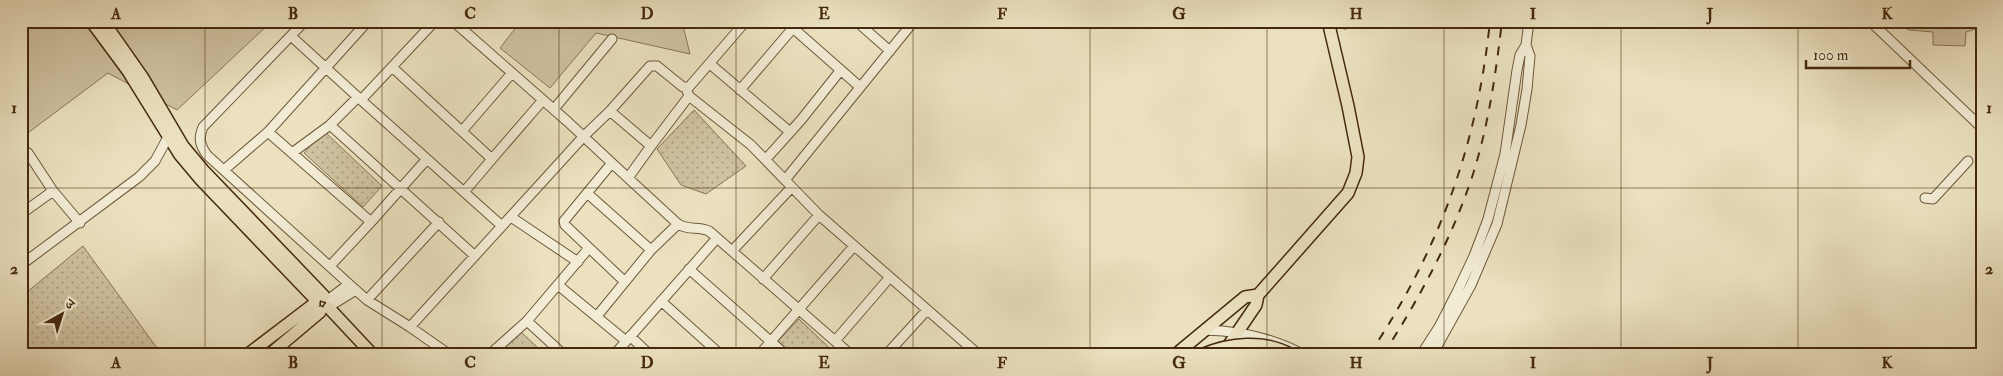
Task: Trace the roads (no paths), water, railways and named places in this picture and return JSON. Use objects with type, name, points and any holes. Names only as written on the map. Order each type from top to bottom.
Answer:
[{"type":"main road","points":[[91,21],[128,71],[168,137],[201,180],[373,355]]},
{"type":"main road","points":[[102,21],[143,78],[188,152],[323,303]]},
{"type":"main road","points":[[1222,355],[1256,305],[1258,295],[1348,193],[1356,172],[1358,157],[1328,21]]},
{"type":"main road","points":[[1175,355],[1245,297],[1258,295]]},
{"type":"main road","points":[[247,355],[323,303]]},
{"type":"main road","points":[[269,355],[323,303]]},
{"type":"main road","points":[[1201,355],[1215,349],[1238,344],[1268,346],[1292,355]]},
{"type":"street","points":[[305,21],[203,127],[200,145],[207,155],[367,300],[450,355]]},
{"type":"street","points":[[224,170],[268,132],[327,69],[368,21]]},
{"type":"street","points":[[292,153],[359,99],[435,21]]},
{"type":"street","points":[[453,21],[584,136],[611,164],[678,224],[687,229],[702,228],[709,231],[851,355]]},
{"type":"street","points":[[628,178],[688,92],[746,21]]},
{"type":"street","points":[[784,21],[860,87]]},
{"type":"street","points":[[740,90],[800,21]]},
{"type":"street","points":[[856,21],[890,51]]},
{"type":"street","points":[[785,180],[913,21]]},
{"type":"street","points":[[1346,24],[1355,21]]},
{"type":"street","points":[[1421,355],[1439,327],[1457,292],[1474,256],[1488,219],[1505,154],[1520,55],[1526,45],[1529,21]]},
{"type":"street","points":[[1870,21],[1982,128]]},
{"type":"street","points":[[291,36],[502,226]]},
{"type":"street","points":[[554,110],[612,39]]},
{"type":"street","points":[[1432,355],[1471,285],[1497,224],[1521,125],[1527,89],[1530,56],[1526,45]]},
{"type":"street","points":[[710,64],[790,132]]},
{"type":"street","points":[[410,328],[584,136],[610,111],[650,66],[657,66],[766,158],[791,188],[819,215],[976,354]]},
{"type":"street","points":[[392,67],[492,159]]},
{"type":"street","points":[[766,158],[840,71]]},
{"type":"street","points":[[462,132],[512,73]]},
{"type":"street","points":[[464,192],[543,100]]},
{"type":"street","points":[[610,111],[651,146]]},
{"type":"street","points":[[330,124],[475,256]]},
{"type":"street","points":[[268,132],[370,222]]},
{"type":"street","points":[[21,265],[80,223],[139,177],[155,161],[168,137]]},
{"type":"street","points":[[28,153],[53,191],[80,223]]},
{"type":"street","points":[[330,266],[427,159]]},
{"type":"street","points":[[1925,198],[1934,199],[1968,162]]},
{"type":"street","points":[[611,164],[564,221],[565,225],[624,281]]},
{"type":"street","points":[[732,251],[791,188]]},
{"type":"street","points":[[21,214],[53,191]]},
{"type":"street","points":[[587,193],[651,250]]},
{"type":"street","points":[[763,279],[819,215]]},
{"type":"street","points":[[510,217],[578,262]]},
{"type":"street","points":[[367,300],[439,222]]},
{"type":"street","points":[[597,316],[651,250],[678,224]]},
{"type":"street","points":[[614,355],[717,238]]},
{"type":"street","points":[[759,355],[854,246]]},
{"type":"street","points":[[489,355],[527,320],[589,248]]},
{"type":"street","points":[[689,269],[786,355]]},
{"type":"street","points":[[835,341],[890,278]]},
{"type":"street","points":[[558,285],[650,355]]},
{"type":"street","points":[[323,303],[353,287]]},
{"type":"street","points":[[661,301],[721,355]]},
{"type":"street","points":[[886,355],[927,310]]},
{"type":"street","points":[[527,320],[564,355]]},
{"type":"street","points":[[1205,330],[1236,332],[1282,343],[1304,355]]},
{"type":"railway","points":[[1369,355],[1394,316],[1416,276],[1451,196],[1475,112],[1484,67],[1490,21]]},
{"type":"railway","points":[[1383,355],[1435,266],[1466,195],[1488,115],[1502,21]]}]
